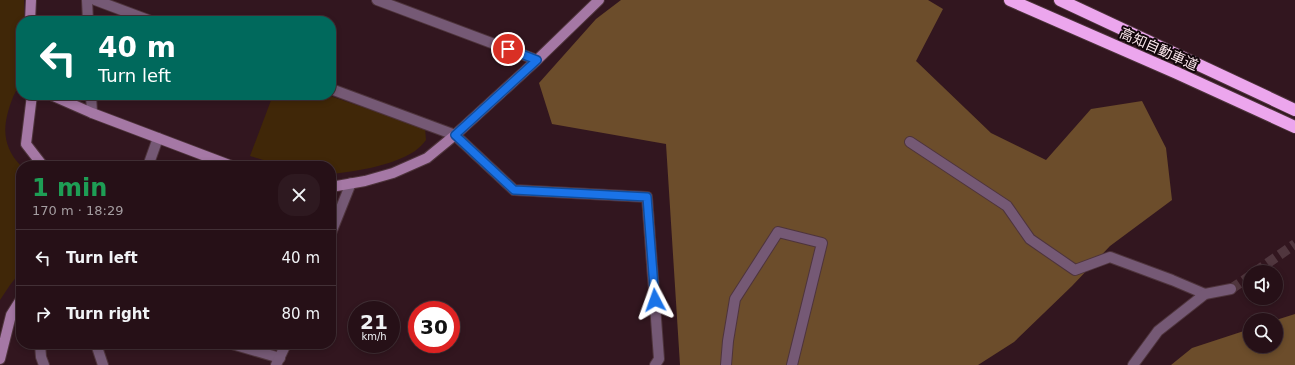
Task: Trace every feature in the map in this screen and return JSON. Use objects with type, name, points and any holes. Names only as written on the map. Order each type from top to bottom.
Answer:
[{"type":"highway","name":"高知自動車道","points":[[1010,0],[1177,73],[1295,127]]},
{"type":"highway","points":[[1060,0],[1295,110]]},
{"type":"street","points":[[30,16],[31,0]]},
{"type":"street","points":[[87,0],[88,16]]},
{"type":"street","points":[[95,0],[138,16]]},
{"type":"street","points":[[377,0],[537,60]]},
{"type":"street","points":[[336,186],[393,173],[427,158],[455,135],[537,60],[599,0]]},
{"type":"street","points":[[336,91],[455,135],[514,190],[647,197],[659,359],[655,365]]},
{"type":"street","points":[[31,100],[26,144],[39,161]]},
{"type":"street","points":[[62,100],[92,113],[219,161]]},
{"type":"street","points":[[91,100],[92,113]]},
{"type":"street","points":[[150,161],[158,138]]},
{"type":"street","points":[[910,142],[1006,206],[1030,240],[1075,270],[1110,257],[1205,294]]},
{"type":"street","points":[[336,220],[351,183]]},
{"type":"street","points":[[726,365],[728,341],[736,299],[778,232],[822,242],[792,365]]},
{"type":"street","points":[[1133,365],[1158,331],[1205,294],[1231,289]]},
{"type":"street","points":[[0,359],[11,315],[16,307]]},
{"type":"street","points":[[40,349],[44,365]]},
{"type":"street","points":[[98,349],[103,365]]},
{"type":"street","points":[[246,349],[278,361],[284,349]]},
{"type":"shaded area","points":[[0,0],[24,0],[24,16],[16,16],[16,91],[7,116],[5,133],[9,150],[17,161],[16,277],[0,300]]},
{"type":"shaded area","points":[[621,0],[928,0],[943,9],[916,61],[991,133],[1046,160],[1091,109],[1142,101],[1166,148],[1172,200],[1110,246],[1072,286],[1014,342],[978,365],[680,365],[666,144],[552,124],[539,83],[596,19]]},
{"type":"shaded area","points":[[336,98],[425,128],[426,140],[415,151],[385,164],[353,171],[336,173],[336,161],[267,161],[250,156],[271,100],[336,100]]},
{"type":"shaded area","points":[[1295,314],[1295,365],[1171,365],[1192,348],[1243,331],[1243,353],[1283,353],[1283,318]]},
{"type":"tunnel","points":[[1265,265],[1295,244]]},
{"type":"tunnel","points":[[1231,289],[1243,281]]},
{"type":"route","points":[[508,49],[537,60],[455,135],[514,190],[647,197],[655,300]]}]
